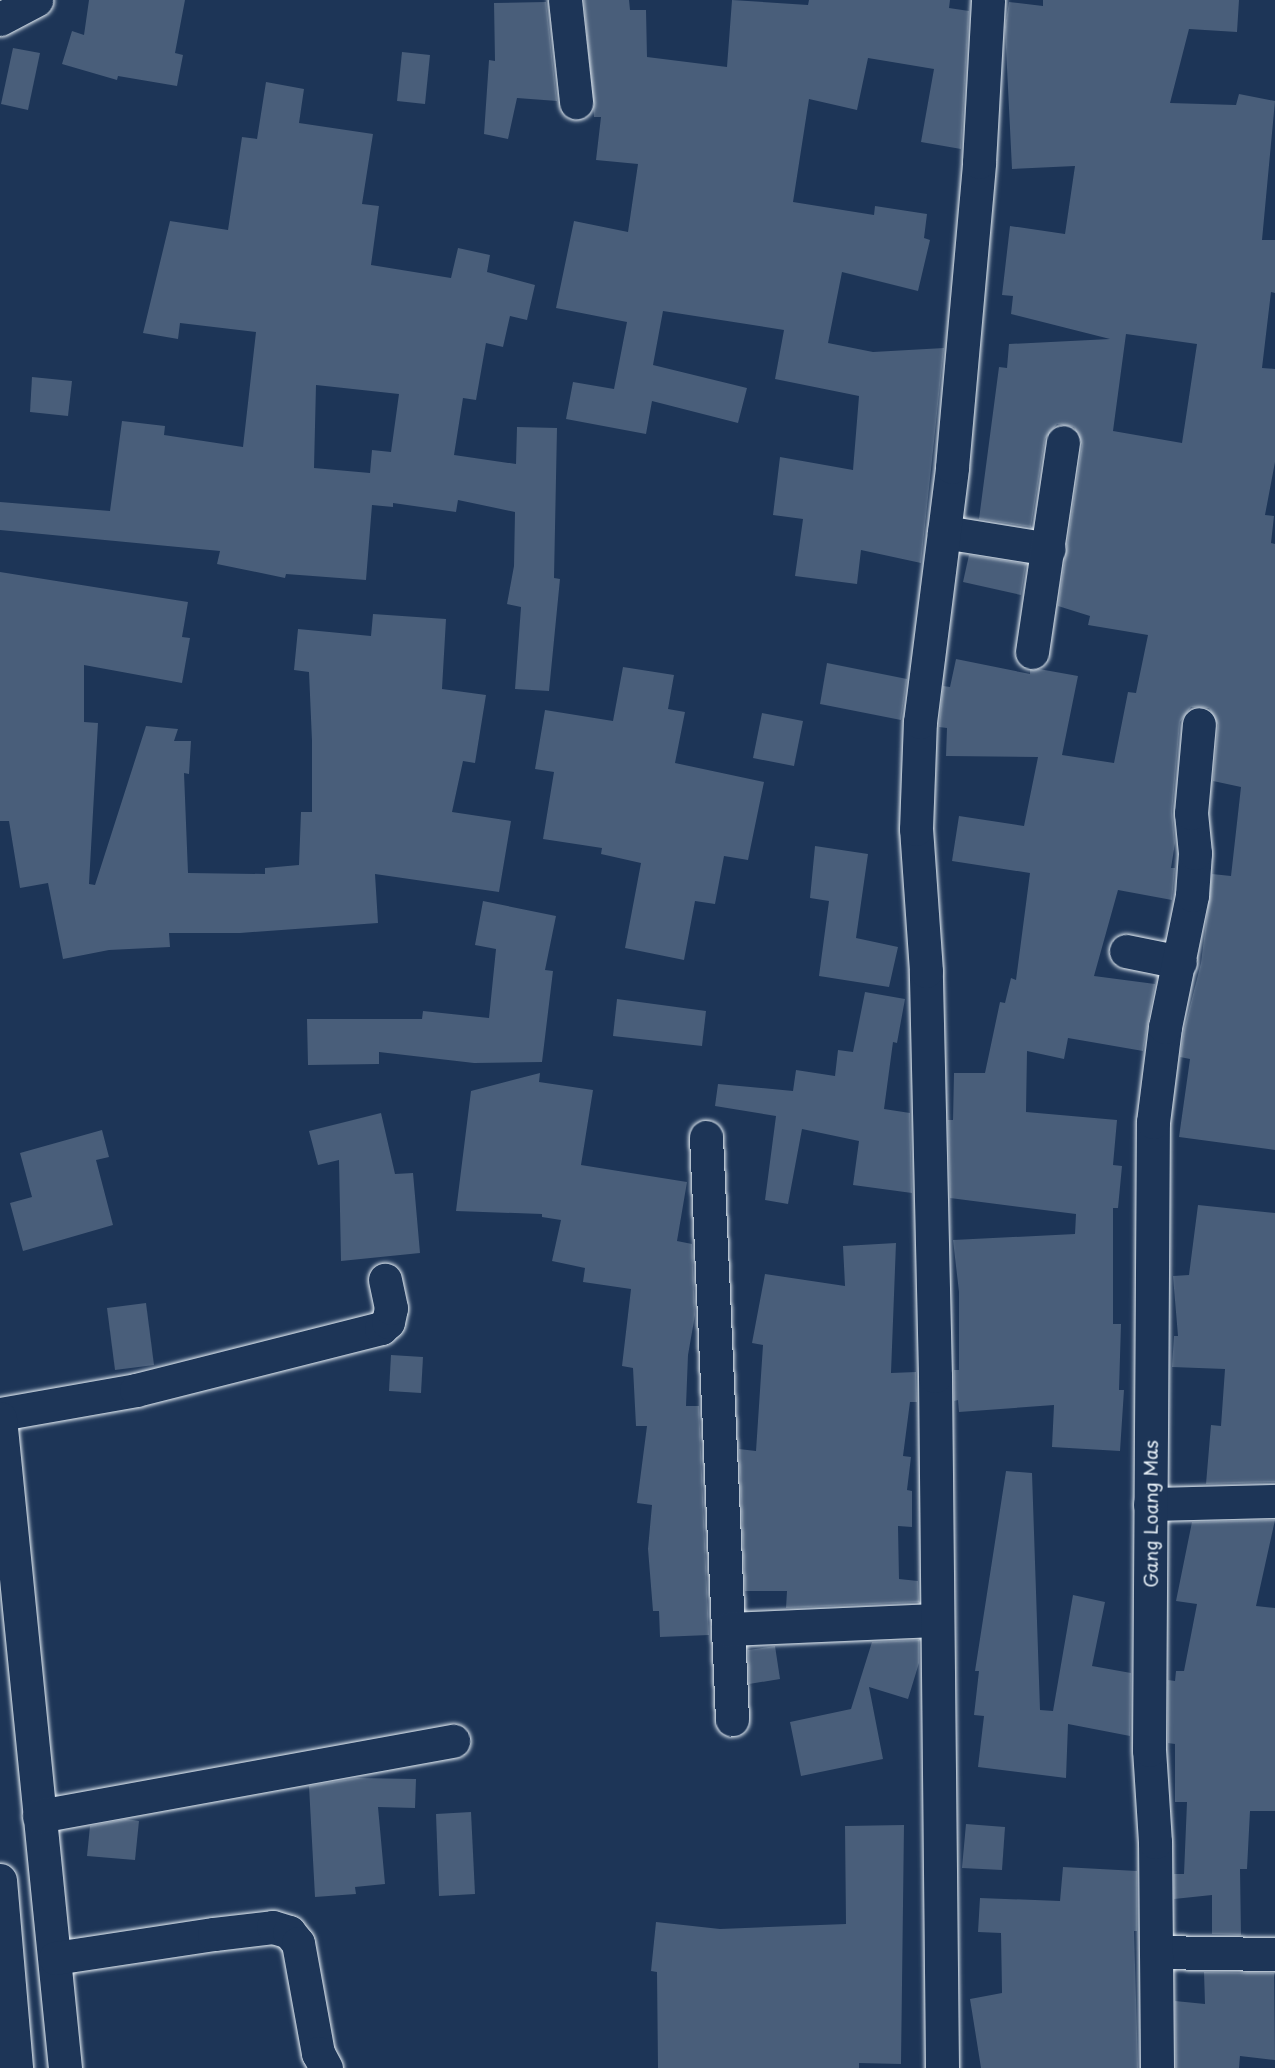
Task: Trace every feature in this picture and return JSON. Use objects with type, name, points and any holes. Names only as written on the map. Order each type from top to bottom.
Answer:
[{"type":"street","points":[[0,19],[36,0]]},
{"type":"street","points":[[565,0],[576,102]]},
{"type":"street","points":[[942,2068],[927,994],[916,829],[920,722],[944,532],[979,162],[988,0]]},
{"type":"street","points":[[1032,652],[1063,442]]},
{"type":"street","points":[[944,532],[1049,549]]},
{"type":"street","name":"Gang Loang Mas","points":[[1157,2068],[1155,1842],[1149,1750],[1154,1122],[1165,1027],[1192,895],[1195,853],[1191,813],[1199,723]]},
{"type":"street","points":[[1126,951],[1180,962]]},
{"type":"street","points":[[706,1137],[732,1719]]},
{"type":"street","points":[[65,2068],[51,1956],[0,1416],[136,1390],[381,1328],[388,1322],[391,1308],[385,1280]]},
{"type":"street","points":[[1150,1504],[1275,1501]]},
{"type":"street","points":[[728,1629],[936,1620]]},
{"type":"street","points":[[39,1816],[453,1741]]},
{"type":"street","points":[[0,1880],[9,1929],[16,2068]]},
{"type":"street","points":[[9,1929],[51,1956],[273,1927],[289,1932],[298,1943],[318,2053],[326,2068]]},
{"type":"street","points":[[1156,1952],[1275,1954]]},
{"type":"building","points":[[89,0],[185,0],[175,53],[183,55],[177,86],[118,76],[117,80],[62,64],[72,31],[84,35]]},
{"type":"building","points":[[584,0],[629,0],[630,10],[646,10],[647,57],[727,67],[732,0],[808,5],[809,0],[950,0],[949,8],[969,11],[961,149],[921,142],[934,69],[868,58],[857,110],[809,99],[793,202],[874,215],[875,206],[927,214],[924,238],[930,240],[918,291],[842,272],[828,343],[873,352],[944,348],[921,563],[861,550],[857,584],[795,576],[803,519],[773,515],[780,457],[853,470],[859,396],[775,379],[784,330],[663,311],[653,365],[747,388],[738,423],[652,401],[646,434],[566,419],[573,382],[614,389],[627,322],[556,308],[574,221],[628,232],[638,164],[596,160],[601,117],[594,117]]},
{"type":"building","points":[[1043,0],[1239,0],[1237,32],[1189,29],[1170,103],[1236,105],[1239,94],[1275,101],[1262,240],[1275,240],[1275,293],[1271,292],[1262,368],[1275,369],[1275,462],[1265,515],[1274,516],[1271,543],[1275,544],[1275,1150],[1179,1137],[1190,1059],[1180,1057],[1184,1030],[1201,963],[1212,874],[1231,876],[1241,787],[1213,781],[1218,725],[1209,708],[1191,707],[1180,722],[1172,812],[1175,843],[1171,868],[1175,868],[1172,900],[1118,890],[1094,976],[1155,984],[1143,1051],[1068,1038],[1064,1059],[1027,1051],[1026,1112],[1117,1120],[1113,1165],[1122,1166],[1118,1208],[1113,1208],[1113,1324],[1121,1324],[1119,1390],[1124,1390],[1120,1451],[1052,1447],[1054,1405],[959,1412],[958,1400],[954,1401],[954,1370],[959,1370],[959,1292],[953,1240],[1075,1234],[1076,1214],[950,1198],[948,1120],[953,1120],[954,1073],[985,1073],[1000,1002],[1005,1003],[1011,978],[1016,980],[1030,873],[952,861],[959,816],[1024,826],[1038,757],[946,756],[947,728],[939,727],[943,686],[950,687],[956,659],[1030,674],[1030,670],[1039,669],[1078,676],[1062,755],[1114,763],[1128,692],[1136,693],[1148,635],[1088,625],[1090,616],[1058,606],[1082,445],[1074,427],[1057,424],[1045,439],[1031,527],[979,519],[999,367],[1007,368],[1009,344],[1110,339],[1011,314],[1013,296],[1002,295],[1010,226],[1065,234],[1075,166],[1012,169],[1005,27],[1009,2],[1043,6]],"holes":[[[1126,334],[1197,344],[1182,443],[1113,431]]]},
{"type":"building","points":[[546,2],[557,101],[517,98],[508,139],[484,134],[489,60],[495,61],[494,3]]},
{"type":"building","points":[[13,48],[40,53],[28,110],[1,104]]},
{"type":"building","points":[[402,52],[430,55],[425,104],[397,101]]},
{"type":"building","points":[[266,82],[304,89],[299,123],[373,134],[362,204],[379,206],[371,265],[451,278],[458,248],[490,255],[487,272],[535,285],[527,320],[510,316],[503,347],[486,343],[476,400],[463,398],[454,455],[516,464],[517,427],[557,428],[554,578],[560,579],[549,691],[515,689],[521,607],[507,604],[514,566],[515,512],[458,500],[456,512],[393,503],[393,507],[372,505],[366,580],[286,574],[285,578],[217,564],[220,551],[0,530],[0,502],[110,511],[122,421],[165,426],[164,435],[243,447],[256,332],[180,323],[178,339],[143,333],[170,221],[228,230],[242,137],[257,139]],"holes":[[[316,385],[399,394],[391,452],[372,450],[370,473],[314,468]]]},
{"type":"building","points":[[32,377],[72,381],[68,416],[30,412]]},
{"type":"building","points":[[969,555],[1026,564],[1021,595],[963,582]]},
{"type":"building","points":[[0,572],[188,602],[182,637],[190,638],[182,683],[84,665],[84,722],[98,723],[89,884],[95,885],[146,726],[178,729],[174,741],[191,741],[189,774],[184,773],[188,873],[265,874],[265,868],[299,865],[301,812],[312,812],[312,741],[309,672],[294,670],[298,629],[371,636],[373,614],[446,619],[442,689],[486,695],[475,763],[463,761],[452,812],[511,821],[499,892],[375,874],[378,923],[240,933],[169,933],[170,947],[109,950],[63,959],[48,883],[20,888],[9,821],[0,821]]},
{"type":"building","points":[[827,663],[907,679],[901,720],[820,704]]},
{"type":"building","points":[[623,667],[674,675],[668,709],[685,712],[675,763],[764,782],[748,860],[724,856],[715,904],[695,901],[684,960],[625,948],[641,863],[601,854],[602,848],[543,839],[554,772],[535,769],[545,710],[613,721]]},
{"type":"building","points":[[762,713],[803,721],[794,766],[753,758]]},
{"type":"building","points":[[815,846],[868,854],[856,938],[898,947],[889,987],[819,976],[829,901],[810,898]]},
{"type":"building","points":[[483,901],[556,916],[545,970],[553,971],[542,1062],[474,1063],[379,1052],[379,1064],[308,1065],[307,1019],[422,1019],[423,1011],[489,1018],[496,949],[475,945]]},
{"type":"building","points":[[865,992],[905,999],[897,1043],[893,1042],[884,1109],[910,1113],[912,1193],[853,1185],[859,1141],[802,1129],[788,1204],[765,1200],[776,1116],[715,1106],[718,1084],[793,1091],[796,1070],[835,1076],[838,1050],[853,1052]]},
{"type":"building","points":[[617,999],[706,1011],[702,1046],[613,1036]]},
{"type":"building","points":[[540,1073],[539,1082],[593,1090],[581,1165],[687,1182],[677,1241],[692,1244],[695,1315],[688,1355],[686,1406],[699,1406],[709,1635],[660,1637],[659,1611],[653,1611],[648,1549],[652,1505],[637,1503],[647,1426],[636,1426],[633,1368],[622,1366],[631,1289],[583,1282],[585,1268],[552,1261],[561,1220],[542,1217],[542,1214],[456,1211],[471,1091]]},
{"type":"building","points":[[381,1113],[395,1174],[413,1173],[420,1253],[341,1261],[339,1160],[318,1165],[309,1131]]},
{"type":"building","points":[[102,1130],[109,1157],[96,1160],[113,1225],[23,1251],[10,1203],[32,1197],[20,1153]]},
{"type":"building","points":[[1198,1205],[1275,1213],[1275,1482],[1206,1484],[1211,1425],[1221,1426],[1225,1369],[1172,1367],[1174,1336],[1178,1336],[1173,1276],[1189,1275]]},
{"type":"building","points":[[896,1243],[891,1373],[916,1372],[917,1402],[910,1402],[903,1456],[911,1457],[907,1490],[912,1491],[912,1527],[898,1526],[899,1579],[918,1581],[919,1602],[786,1608],[787,1591],[745,1591],[739,1449],[756,1451],[763,1345],[752,1343],[765,1274],[845,1286],[843,1246]]},
{"type":"building","points":[[146,1303],[154,1365],[115,1370],[107,1308]]},
{"type":"building","points":[[391,1355],[423,1357],[421,1393],[389,1391]]},
{"type":"building","points":[[1006,1471],[1032,1473],[1040,1710],[1053,1711],[1073,1595],[1105,1602],[1092,1666],[1131,1673],[1130,1736],[1068,1724],[1066,1778],[978,1767],[984,1716],[974,1715],[979,1671],[975,1671]]},
{"type":"building","points":[[1275,1520],[1256,1606],[1275,1608],[1275,1811],[1250,1811],[1247,1869],[1240,1869],[1241,1935],[1212,1934],[1212,1895],[1174,1899],[1174,1874],[1184,1874],[1187,1802],[1175,1802],[1175,1744],[1168,1743],[1168,1680],[1175,1681],[1176,1671],[1184,1671],[1197,1604],[1176,1601],[1192,1522]]},
{"type":"building","points":[[919,1640],[919,1663],[908,1699],[869,1687],[883,1759],[801,1776],[790,1722],[851,1709],[872,1642]]},
{"type":"building","points":[[775,1646],[780,1679],[749,1684],[748,1650]]},
{"type":"building","points":[[357,1778],[416,1779],[415,1808],[378,1807],[385,1884],[355,1887],[356,1894],[315,1897],[309,1786]]},
{"type":"building","points":[[471,1812],[475,1894],[439,1896],[436,1814]]},
{"type":"building","points":[[126,1819],[139,1821],[135,1860],[87,1856],[90,1826]]},
{"type":"building","points":[[966,1824],[1005,1827],[1002,1870],[962,1868]]},
{"type":"building","points":[[904,1825],[901,2064],[859,2063],[859,2068],[658,2068],[657,1972],[651,1971],[656,1922],[720,1929],[846,1924],[845,1826]]},
{"type":"building","points":[[1063,1867],[1137,1871],[1137,1931],[1134,1931],[1138,2068],[981,2068],[970,1999],[1002,1993],[1001,1933],[978,1932],[980,1898],[1060,1901]]},
{"type":"building","points":[[1204,1972],[1274,1973],[1275,2060],[1240,2056],[1239,2068],[1176,2068],[1175,2001],[1205,2004]]}]
